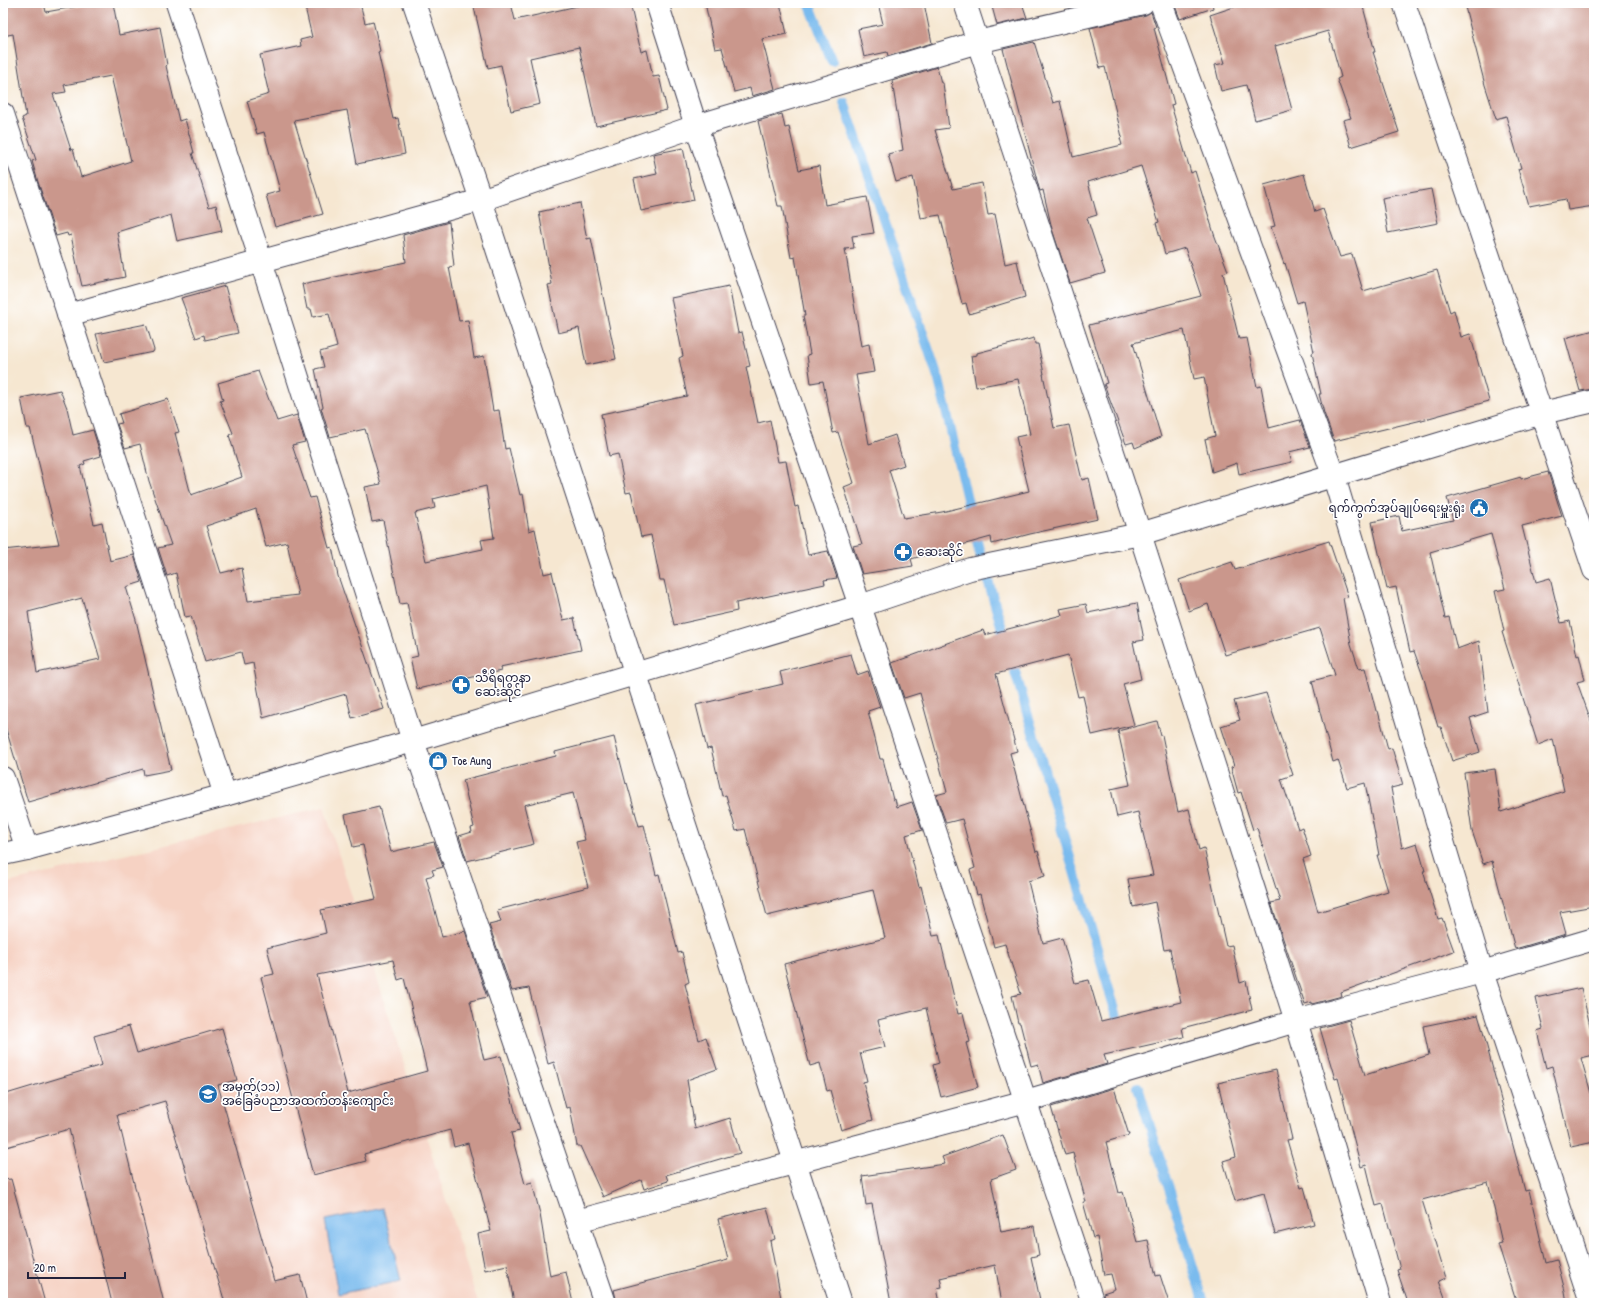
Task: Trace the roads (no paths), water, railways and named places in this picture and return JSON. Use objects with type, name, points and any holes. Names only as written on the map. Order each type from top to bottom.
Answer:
[{"type":"street","points":[[177,3],[261,261],[413,741],[605,1303]]},
{"type":"street","points":[[414,3],[481,200],[841,1303]]},
{"type":"street","points":[[657,3],[696,126],[860,606],[1093,1303]]},
{"type":"street","points":[[965,3],[1140,534],[1296,1021],[1380,1303]]},
{"type":"street","points":[[68,315],[481,200],[696,126],[978,42],[1143,3]]},
{"type":"street","points":[[1161,3],[1334,477],[1482,972],[1591,1303]]},
{"type":"street","points":[[1404,3],[1594,570]]},
{"type":"street","points":[[3,114],[225,795]]},
{"type":"street","points":[[3,854],[27,849],[225,795],[413,741],[860,606],[970,569],[1140,534],[1334,477],[1542,413],[1594,401]]},
{"type":"street","points":[[3,778],[27,849]]},
{"type":"street","points":[[577,1221],[1026,1101],[1296,1021],[1482,972],[1594,939]]},
{"type":"water","points":[[383,1208],[401,1281],[338,1294],[325,1220]]},
{"type":"waterway","points":[[809,3],[832,61]]},
{"type":"waterway","points":[[844,102],[939,380],[979,550],[1006,642]]},
{"type":"waterway","points":[[1011,658],[1121,1030]]},
{"type":"waterway","points":[[1138,1087],[1204,1303]]},
{"type":"place","name":"ရက်ကွက်အုပ်ချုပ်ရေးမှူးရုံး","points":[[1479,508]]},
{"type":"place","name":"ဆေးဆိုင်","points":[[903,552]]},
{"type":"place","name":"သီရိရတနာ ဆေးဆိုင်","points":[[461,685]]},
{"type":"place","name":"Toe Aung","points":[[438,761]]},
{"type":"place","name":"အမှတ်(၁၁) အခြေခံပညာအထက်တန်းကျောင်း","points":[[208,1094]]}]
